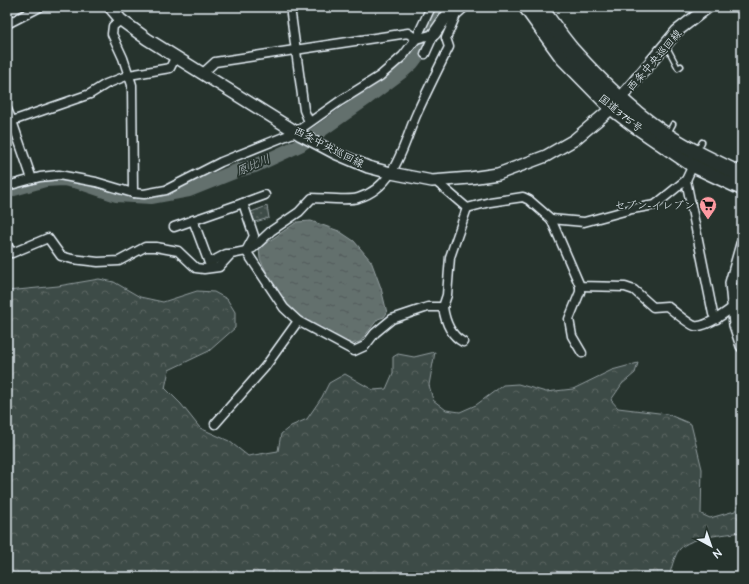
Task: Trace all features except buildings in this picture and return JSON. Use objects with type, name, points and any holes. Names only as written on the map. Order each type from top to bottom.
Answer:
[{"type":"highway","name":"国道375号","points":[[526,7],[563,58],[616,103],[670,130],[742,188]]},
{"type":"highway","name":"国道375号","points":[[540,7],[633,124],[742,175]]},
{"type":"street","points":[[7,24],[40,7]]},
{"type":"street","name":"西条中央巡回線","points":[[110,7],[121,20],[175,58],[259,108],[299,134],[335,153],[368,167],[432,181],[498,174],[546,156],[574,140],[616,103],[677,31],[708,7]]},
{"type":"street","points":[[290,7],[304,110],[309,122]]},
{"type":"street","points":[[7,186],[40,177],[59,176],[96,182],[133,193],[144,194],[166,190],[221,162],[299,134],[309,122],[380,76],[403,56],[416,40],[431,7]]},
{"type":"street","points":[[425,54],[434,34],[448,14],[457,7]]},
{"type":"street","points":[[193,220],[209,263],[226,254],[246,251],[253,248],[271,231],[299,212],[312,198],[357,199],[370,193],[391,173],[416,114],[449,47],[446,38],[456,15],[465,7]]},
{"type":"street","points":[[121,20],[113,26],[112,34],[123,58],[132,85],[133,193]]},
{"type":"street","points":[[202,74],[214,62],[408,33],[416,40]]},
{"type":"street","points":[[416,40],[434,34]]},
{"type":"street","points":[[12,121],[90,94],[106,84],[128,75],[170,68],[175,58]]},
{"type":"street","points":[[7,109],[32,179]]},
{"type":"street","points":[[551,219],[584,222],[632,209],[655,205],[686,180],[697,153]]},
{"type":"street","points":[[686,180],[713,314],[716,319]]},
{"type":"street","points":[[437,181],[467,208]]},
{"type":"street","points":[[174,227],[265,195]]},
{"type":"street","points":[[467,208],[490,202],[523,197],[529,200],[551,219],[580,286],[580,292],[569,319],[572,336],[582,353]]},
{"type":"street","points":[[243,203],[254,236],[246,251]]},
{"type":"street","points":[[462,342],[449,329],[443,307],[447,295],[450,257],[467,208]]},
{"type":"street","points":[[7,245],[12,253],[48,238],[62,256],[72,259],[98,262],[119,262],[145,248],[156,247],[178,251],[196,268],[204,269],[219,267],[231,254]]},
{"type":"street","points":[[742,244],[731,283],[736,325],[742,346]]},
{"type":"street","points":[[246,251],[284,308],[298,321],[354,351],[365,346],[374,333],[392,319],[428,307],[443,307]]},
{"type":"street","points":[[580,286],[624,287],[634,290],[654,307],[666,306],[694,326],[703,326],[716,319],[742,300]]},
{"type":"street","points":[[215,424],[265,367],[298,321]]},
{"type":"lane","points":[[666,45],[678,68],[681,66]]},
{"type":"green space","points":[[267,206],[269,218],[255,222],[251,212]]},
{"type":"green space","points":[[99,279],[114,282],[140,297],[163,302],[197,291],[214,292],[227,299],[235,312],[235,328],[209,351],[169,370],[165,388],[181,404],[200,428],[229,441],[248,456],[278,451],[281,434],[291,426],[307,419],[322,397],[329,383],[345,374],[373,390],[386,389],[393,373],[393,357],[398,354],[414,357],[435,352],[429,385],[433,400],[446,410],[460,412],[476,405],[503,385],[518,384],[546,392],[573,389],[612,370],[638,363],[635,373],[622,384],[611,400],[618,408],[667,414],[691,424],[702,469],[701,514],[710,518],[735,511],[742,497],[742,532],[699,539],[684,545],[676,556],[669,577],[7,577],[7,291],[58,286]]},
{"type":"water","points":[[311,221],[339,231],[354,241],[371,261],[381,288],[387,313],[384,317],[378,319],[360,342],[351,344],[341,341],[304,320],[292,310],[277,293],[260,259],[259,248],[297,222]]},
{"type":"waterway","name":"原比川","points":[[7,191],[45,180],[63,179],[78,182],[116,195],[151,197],[189,190],[239,170],[255,166],[300,145],[403,71],[418,55],[429,28],[444,7]]},
{"type":"place","name":"セブン-イレブン","points":[[708,220]]}]
